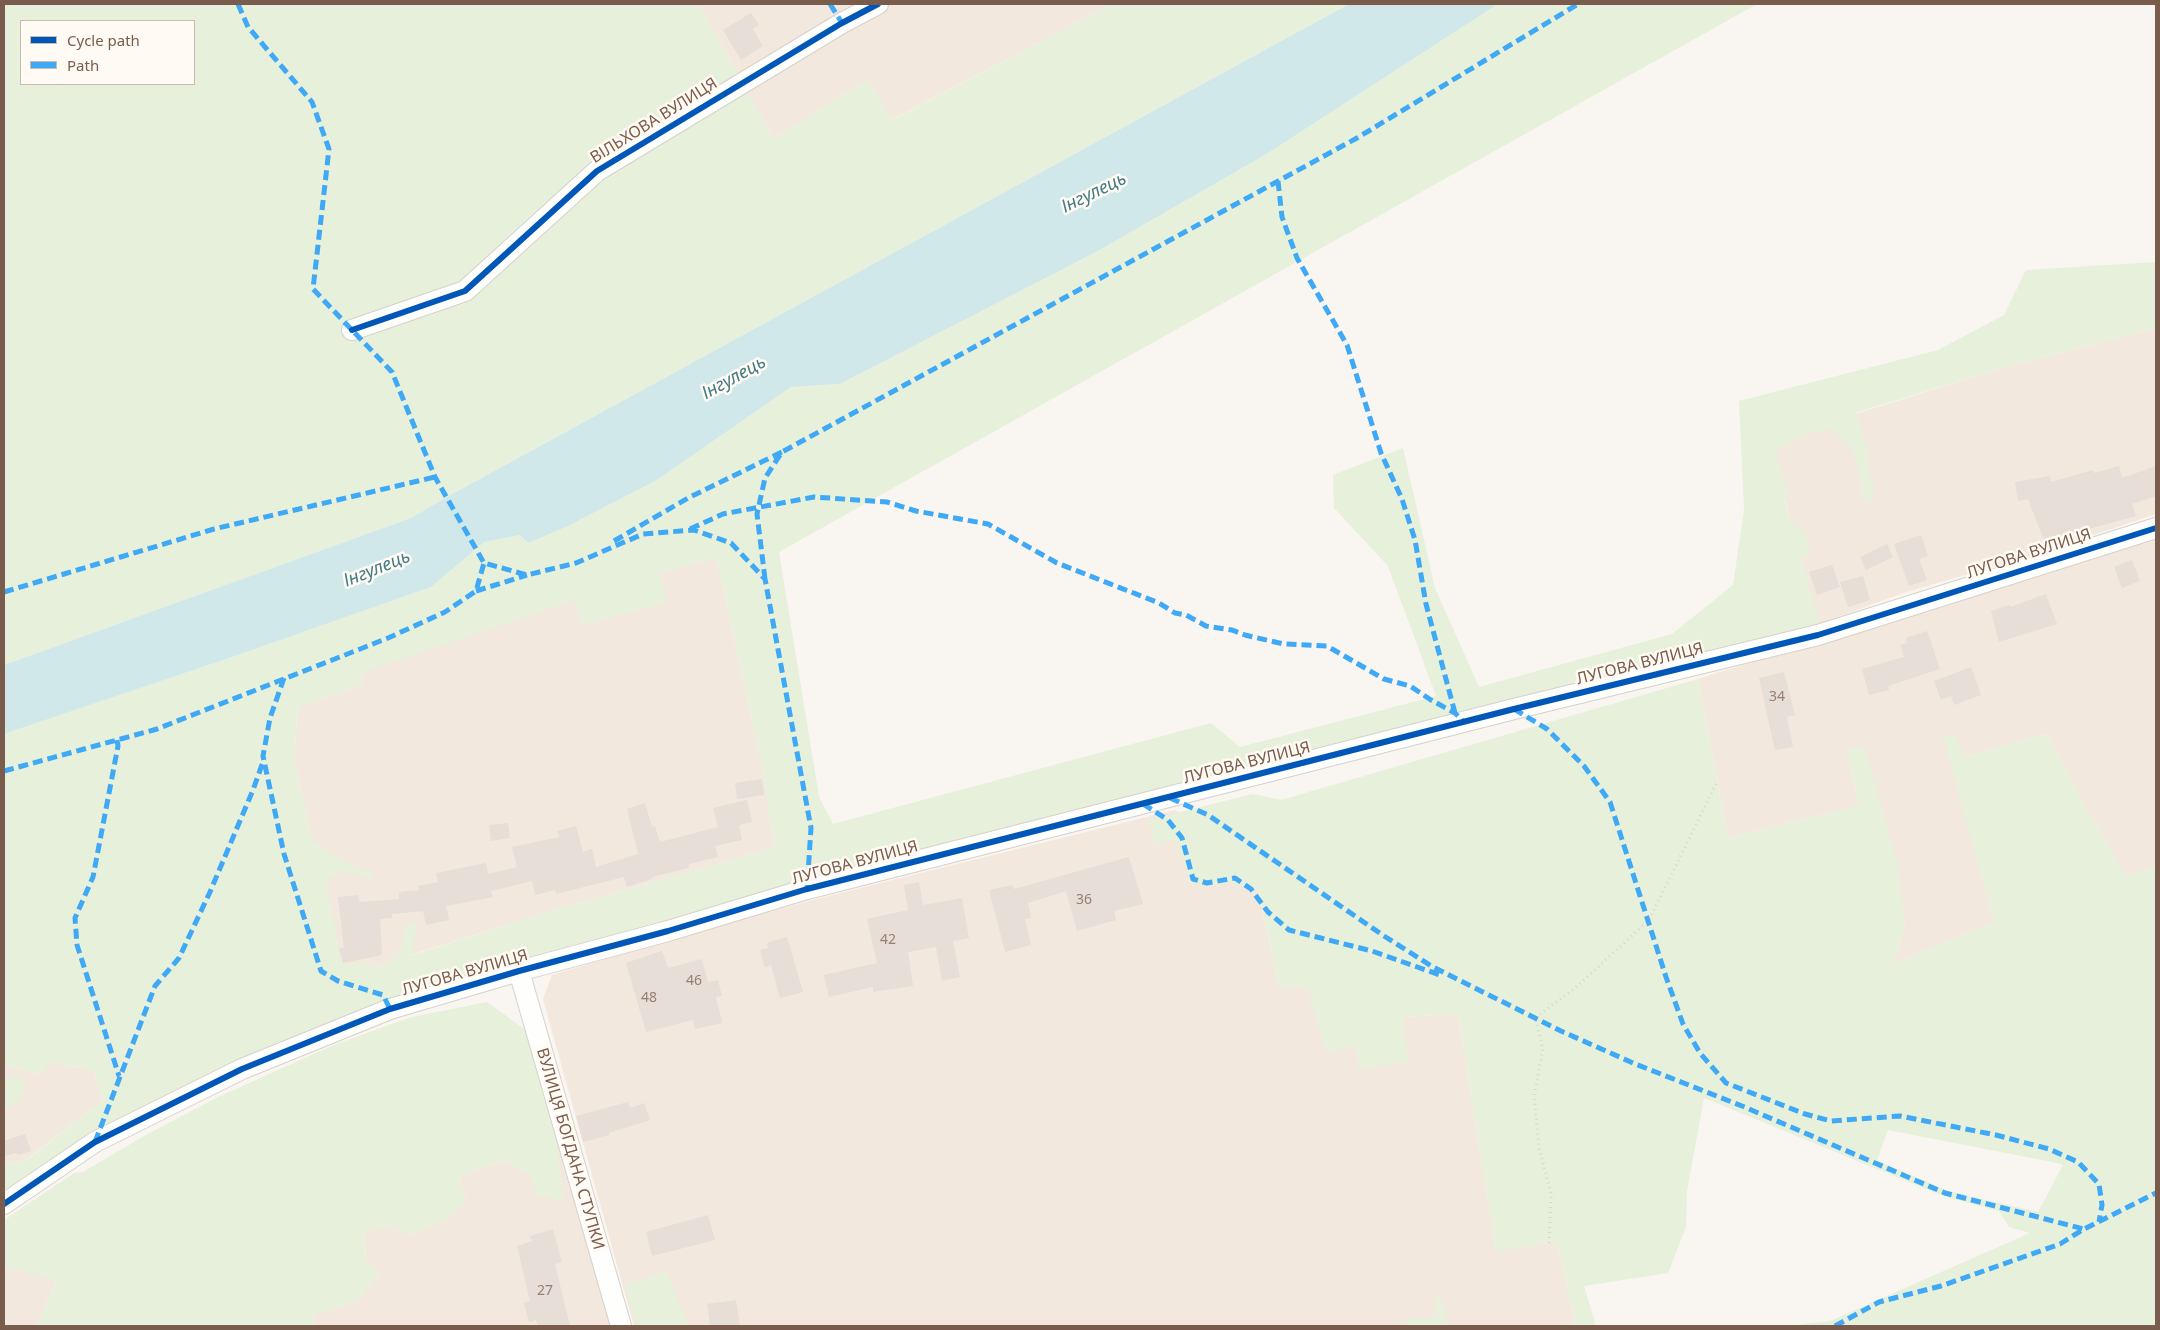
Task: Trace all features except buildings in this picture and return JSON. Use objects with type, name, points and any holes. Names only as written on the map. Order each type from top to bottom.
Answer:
[{"type":"street","name":"ВІЛЬХОВА ВУЛИЦЯ","points":[[352,330],[465,291],[597,171],[842,23],[878,4]]},
{"type":"street","name":"ЛУГОВА ВУЛИЦЯ","points":[[4,1204],[95,1142],[242,1069],[390,1009],[519,971],[668,931],[807,889],[1514,709],[1818,635],[2156,528]]},
{"type":"street","name":"ВУЛИЦЯ БОГДАНА СТУПКИ","points":[[519,971],[621,1326]]},
{"type":"street","points":[[4,1188],[32,1184]]},
{"type":"path","points":[[1549,1243],[1551,1193],[1539,1148],[1534,1096],[1543,1049],[1534,1018],[1575,988],[1649,920],[1717,782]]},
{"type":"shaded area","points":[[699,4],[1106,4],[1107,7],[891,120],[868,80],[773,139]]},
{"type":"shaded area","points":[[2156,328],[2156,514],[2030,556],[1903,593],[1819,624],[1769,441],[2002,368]]},
{"type":"shaded area","points":[[2156,537],[2156,866],[2126,877],[2086,808],[2047,734],[1964,757],[1944,735],[1994,922],[1894,964],[1905,924],[1847,751],[1859,806],[1728,838],[1698,679]]},
{"type":"shaded area","points":[[717,558],[764,776],[774,848],[558,909],[343,976],[294,761],[298,707],[362,685],[362,672],[575,599],[582,625],[667,602],[659,572]]},
{"type":"shaded area","points":[[1175,810],[1249,848],[1279,988],[1308,986],[1327,1052],[1356,1045],[1360,1069],[1408,1061],[1402,1017],[1458,1014],[1496,1250],[1557,1242],[1576,1326],[634,1326],[543,999],[552,975],[680,936],[816,899]]},
{"type":"shaded area","points":[[48,1062],[93,1070],[103,1100],[27,1159],[4,1166],[4,1065],[41,1074]]},
{"type":"shaded area","points":[[556,1129],[611,1326],[315,1326],[313,1315],[356,1302],[379,1273],[366,1261],[364,1230],[390,1227],[412,1234],[466,1202],[459,1176],[481,1167],[506,1162],[531,1175]]},
{"type":"shaded area","points":[[4,1267],[57,1279],[37,1326],[4,1326]]},
{"type":"green space","points":[[4,4],[699,4],[773,139],[868,80],[892,120],[1107,7],[1106,4],[1349,4],[454,493],[411,518],[4,665]]},
{"type":"green space","points":[[1498,4],[1757,4],[779,552],[819,797],[833,824],[1211,723],[1240,747],[1436,696],[1388,566],[1334,508],[1333,475],[1403,448],[1435,588],[1479,687],[1672,634],[1733,585],[1744,510],[1739,401],[1938,350],[2004,315],[2026,270],[2156,262],[2156,328],[2002,368],[1855,413],[1869,455],[1867,466],[1874,486],[1872,500],[1866,503],[1861,498],[1860,474],[1852,448],[1832,429],[1805,434],[1775,451],[1788,492],[1785,502],[1790,518],[1807,536],[1810,553],[1801,557],[1821,629],[378,1007],[4,1200],[4,1166],[28,1159],[103,1100],[93,1070],[49,1062],[44,1073],[41,1074],[4,1065],[4,734],[431,587],[484,542],[520,535],[528,543],[566,527],[657,480],[791,387],[840,384],[1096,252],[1265,155]],"holes":[[[717,558],[764,776],[774,848],[558,909],[412,955],[417,924],[409,922],[403,928],[404,938],[398,954],[392,958],[392,961],[371,967],[369,961],[343,965],[326,884],[332,877],[344,871],[371,879],[373,871],[364,870],[337,857],[312,840],[294,761],[298,707],[362,685],[363,672],[575,600],[582,625],[668,602],[659,572]]]},
{"type":"green space","points":[[1698,679],[1728,838],[1859,806],[1847,751],[1864,745],[1897,863],[1905,924],[1894,964],[1994,922],[1943,735],[1957,735],[1964,757],[2047,734],[2086,808],[2126,876],[2156,866],[2156,1326],[1786,1326],[1830,1321],[2030,1233],[2009,1227],[1999,1211],[1943,1196],[1704,1098],[1687,1191],[1686,1227],[1668,1273],[1584,1286],[1596,1326],[1576,1326],[1557,1242],[1496,1251],[1458,1014],[1402,1017],[1409,1061],[1360,1070],[1356,1046],[1327,1053],[1308,987],[1279,988],[1259,893],[1238,885],[1223,883],[1204,887],[1190,883],[1178,843],[1168,840],[1156,846],[1148,820],[1253,794],[1281,800]],"holes":[[[1888,1130],[2063,1165],[2038,1212],[1948,1191],[1877,1160]]]},
{"type":"green space","points":[[487,1002],[527,1031],[556,1129],[563,1201],[537,1195],[531,1175],[506,1162],[481,1167],[459,1176],[466,1202],[444,1221],[412,1234],[390,1227],[364,1231],[366,1261],[379,1273],[356,1302],[313,1315],[315,1326],[37,1326],[57,1280],[4,1267],[4,1220],[74,1173],[83,1172],[144,1136],[218,1097],[336,1044],[412,1017]]},
{"type":"green space","points":[[5,1077],[23,1078],[26,1086],[21,1099],[11,1107],[4,1109]]},
{"type":"green space","points":[[666,1272],[689,1326],[636,1326],[625,1285]]},
{"type":"green space","points":[[1435,1296],[1441,1297],[1449,1326],[1406,1326],[1408,1317],[1422,1319],[1436,1316]]},
{"type":"water","name":"Інгулець","points":[[1349,4],[1498,4],[1265,155],[1096,252],[840,384],[791,387],[657,480],[566,527],[528,543],[520,535],[484,542],[431,587],[4,734],[4,665],[411,518]]},
{"type":"marked path","points":[[238,4],[248,27],[312,102],[329,149],[313,289],[392,372],[435,477],[484,563],[527,575],[576,563],[643,534],[694,530],[731,543],[765,579],[811,828],[807,889]]},
{"type":"marked path","points":[[830,4],[842,23]]},
{"type":"marked path","points":[[765,579],[757,514],[765,478],[782,452],[1357,138],[1578,4]]},
{"type":"marked path","points":[[1278,181],[1282,217],[1297,258],[1347,345],[1381,453],[1402,499],[1415,540],[1426,604],[1455,713]]},
{"type":"marked path","points":[[614,541],[688,498],[782,452]]},
{"type":"marked path","points":[[4,592],[214,529],[435,477]]},
{"type":"marked path","points":[[690,529],[723,514],[814,497],[887,502],[916,511],[988,524],[1057,563],[1159,603],[1175,613],[1186,615],[1206,626],[1232,630],[1284,644],[1327,646],[1384,679],[1410,686],[1455,713],[1464,722]]},
{"type":"marked path","points":[[4,771],[157,729],[388,638],[445,612],[476,591],[484,563]]},
{"type":"marked path","points":[[476,591],[527,575]]},
{"type":"marked path","points":[[284,678],[270,718],[263,756],[284,854],[321,971],[338,981],[383,995],[390,1009]]},
{"type":"marked path","points":[[1514,709],[1547,729],[1584,766],[1610,802],[1683,1024],[1700,1053],[1726,1083],[1805,1114],[1831,1121],[1900,1116],[1996,1135],[2049,1149],[2078,1162],[2099,1184],[2102,1205],[2099,1222]]},
{"type":"marked path","points":[[117,740],[118,746],[93,877],[75,918],[77,945],[119,1076]]},
{"type":"marked path","points":[[95,1142],[155,986],[179,958],[210,892],[264,759]]},
{"type":"marked path","points":[[1170,798],[1208,815],[1384,936],[1433,967],[1561,1031],[1945,1193],[2084,1229]]},
{"type":"marked path","points":[[1143,804],[1168,820],[1182,838],[1193,879],[1207,883],[1235,878],[1251,889],[1268,912],[1289,930],[1372,951],[1440,975]]},
{"type":"marked path","points":[[1835,1326],[1879,1302],[1941,1286],[2060,1244],[2084,1229],[2156,1193]]},
{"type":"cycle path","points":[[352,330],[465,291],[597,171],[842,23],[878,4]]},
{"type":"cycle path","points":[[4,1204],[95,1142],[242,1069],[390,1009],[519,971],[668,931],[807,889],[1514,709],[1818,635],[2156,528]]}]
